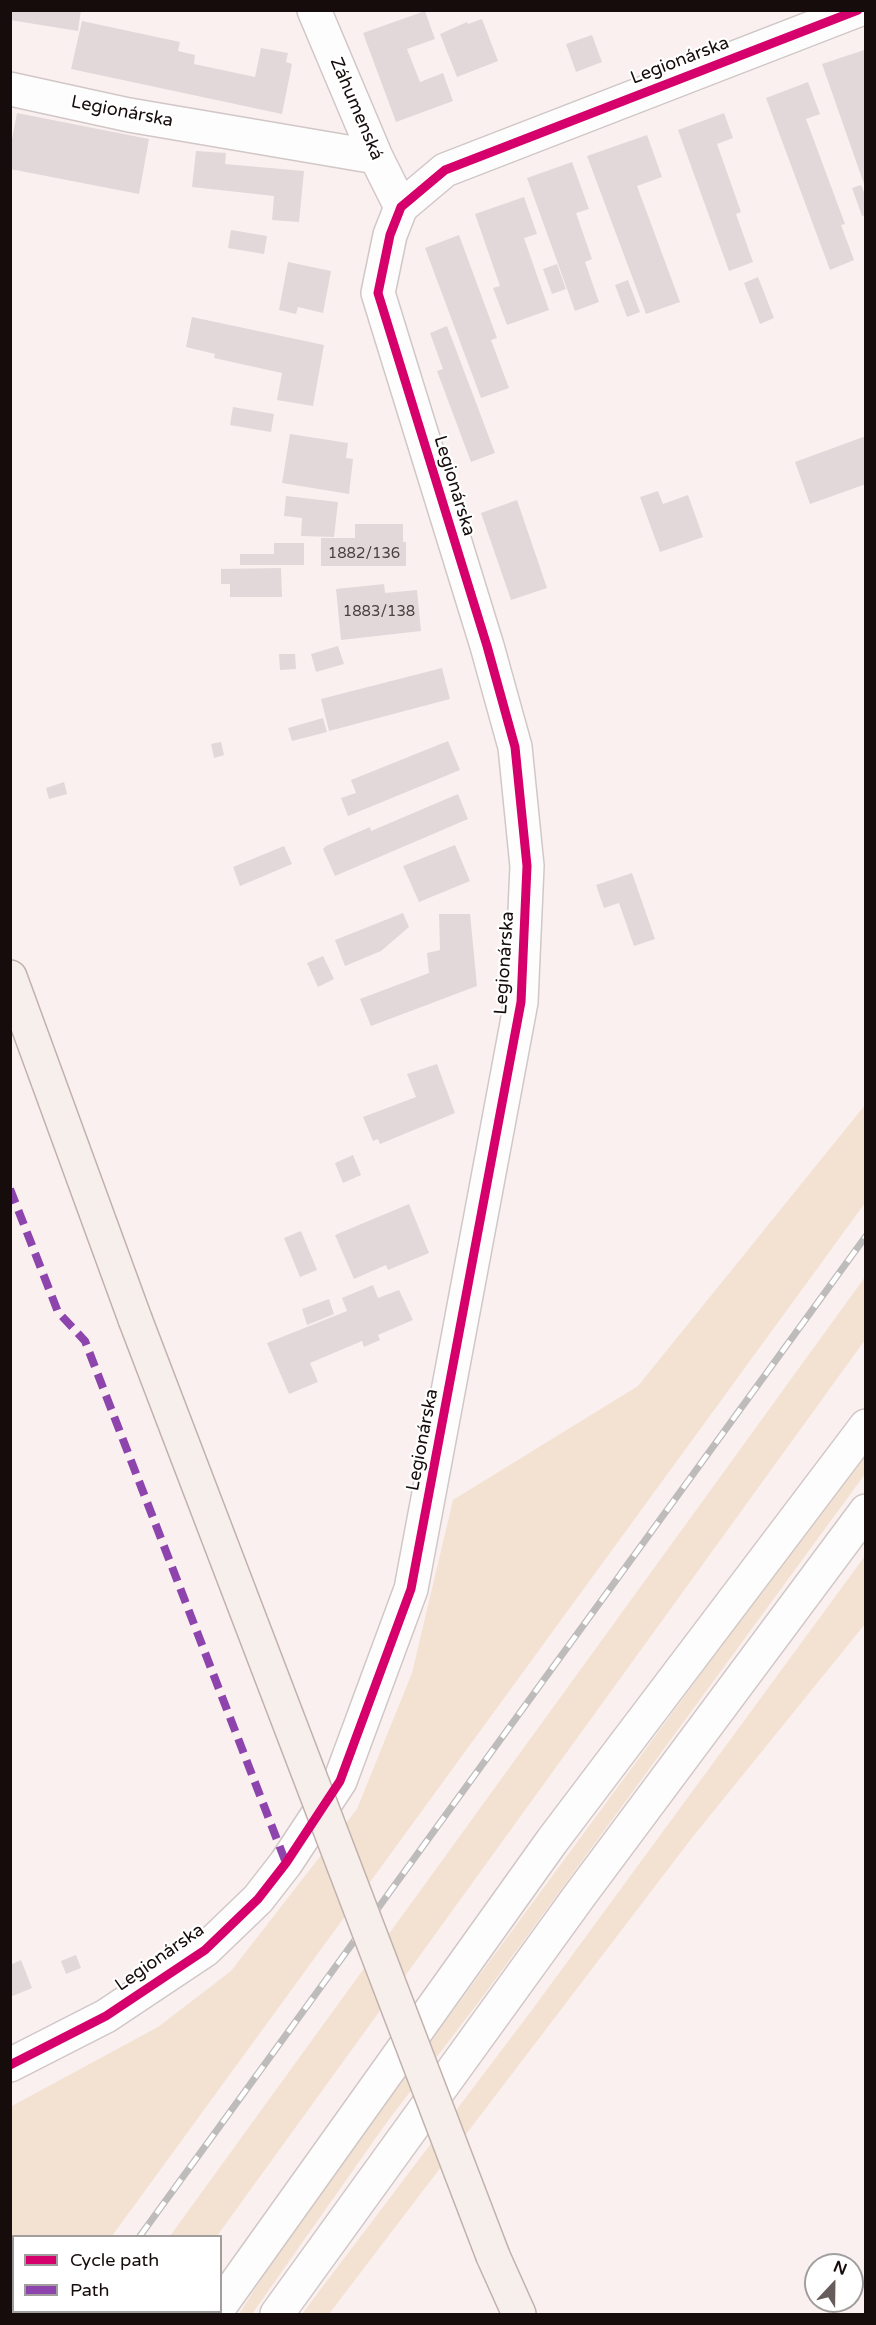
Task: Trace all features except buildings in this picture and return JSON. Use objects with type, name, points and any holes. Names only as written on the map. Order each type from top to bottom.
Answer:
[{"type":"main road","points":[[10,977],[135,1318],[493,2256],[512,2314]]},
{"type":"main road","points":[[493,2256],[519,2314]]},
{"type":"street","name":"Záhumenská","points":[[314,10],[376,157],[401,207]]},
{"type":"street","name":"Legionárska","points":[[10,2065],[106,2016],[195,1957],[258,1899],[286,1863],[340,1781],[411,1589],[521,1002],[527,866],[515,747],[378,293],[390,235],[401,207],[445,170],[858,10]]},
{"type":"street","name":"Legionárska","points":[[10,89],[129,115],[376,157]]},
{"type":"street","points":[[222,2303],[552,1841],[866,1426]]},
{"type":"street","points":[[277,2314],[580,1895],[866,1511]]},
{"type":"shaded area","points":[[865,1105],[865,1203],[113,2235],[12,2235],[12,2313],[56,2313],[11,2314],[10,2107],[158,2027],[231,1971],[357,1809],[412,1673],[453,1500],[638,1386]]},
{"type":"shaded area","points":[[865,1277],[865,1340],[218,2235],[171,2235]]},
{"type":"shaded area","points":[[865,1451],[865,1474],[481,1999],[387,2122],[252,2314],[239,2314],[277,2254],[447,2019]]},
{"type":"shaded area","points":[[865,1556],[865,1624],[691,1839],[329,2314],[302,2314],[532,2010]]},
{"type":"shaded area","points":[[114,2313],[162,2313],[161,2314],[113,2314]]},
{"type":"railway","points":[[141,2235],[866,1236]]},
{"type":"marked path","points":[[10,1189],[58,1312],[85,1341],[286,1863]]},
{"type":"cycle path","points":[[10,2065],[106,2016],[205,1950],[258,1899],[286,1863],[340,1781],[411,1589],[521,1002],[527,866],[515,747],[487,646],[378,293],[390,235],[401,207],[445,170],[858,10]]}]
